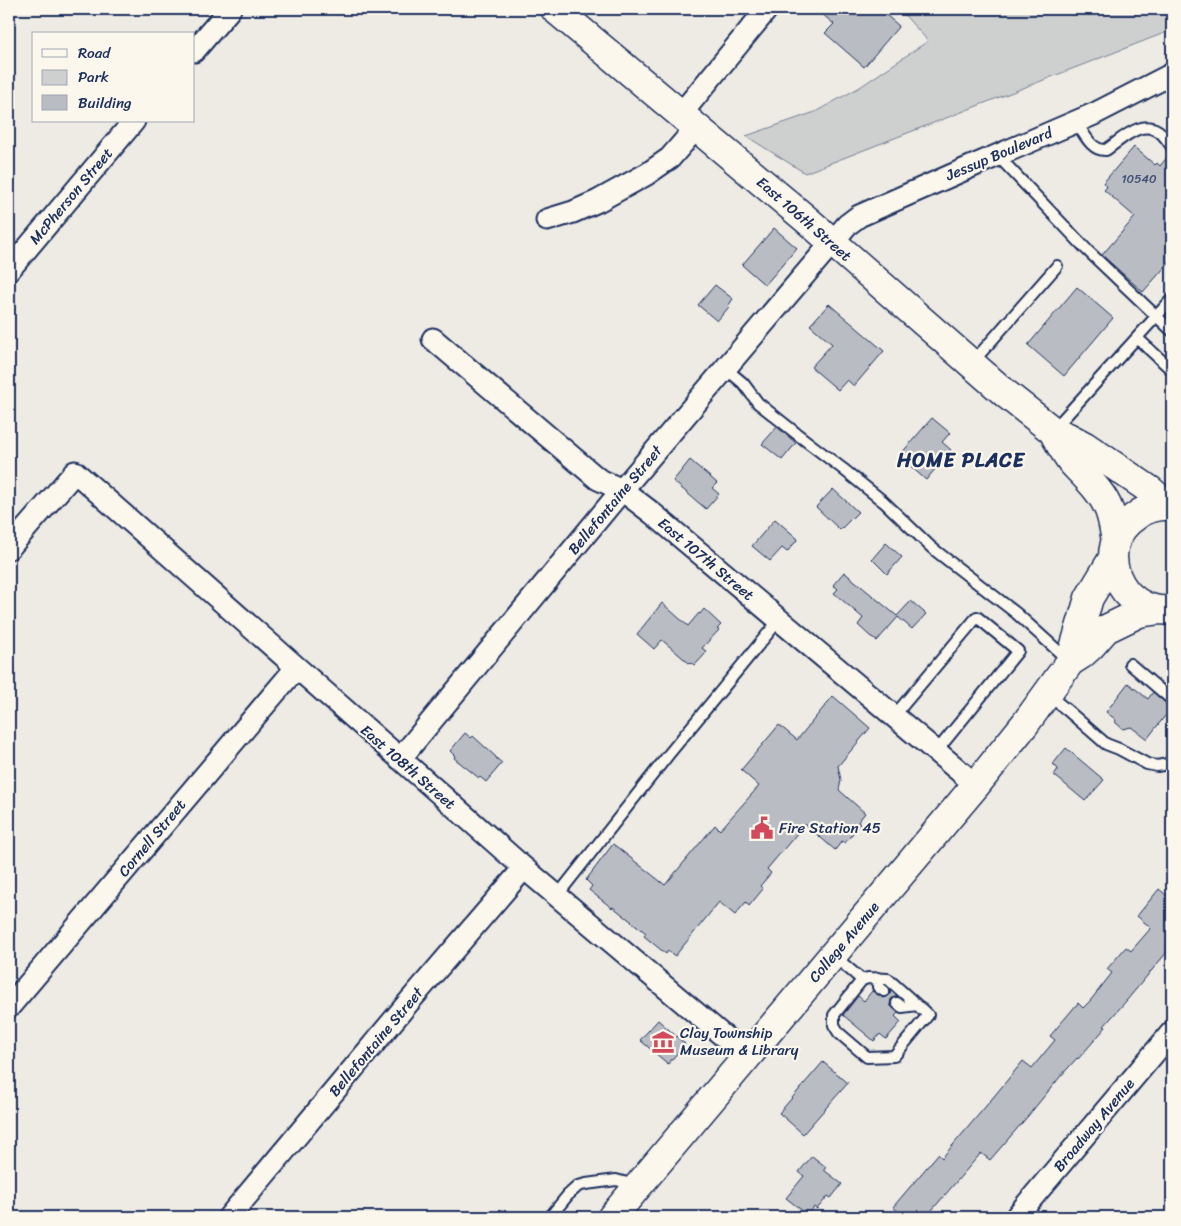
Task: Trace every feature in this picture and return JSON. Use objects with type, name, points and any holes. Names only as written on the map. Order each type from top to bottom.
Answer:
[{"type":"main road","name":"East 106th Street","points":[[555,9],[833,242],[1006,394],[1052,431],[1085,446],[1129,475],[1170,506]]},
{"type":"main road","name":"East 106th Street","points":[[1052,431],[1071,460],[1110,510],[1114,526],[1114,566],[1118,580],[1126,593],[1145,606],[1168,610]]},
{"type":"main road","name":"College Avenue","points":[[612,1217],[976,785],[1025,724],[1070,662],[1089,598],[1114,550],[1120,532],[1126,524],[1133,517],[1150,508],[1170,506]]},
{"type":"main road","name":"College Avenue","points":[[1070,662],[1091,646],[1106,629],[1139,613],[1168,610]]},
{"type":"street","points":[[195,50],[230,9]]},
{"type":"street","points":[[547,220],[573,212],[598,201],[647,174],[670,158],[688,121],[767,9]]},
{"type":"street","name":"Jessup Boulevard","points":[[833,242],[847,225],[858,216],[1094,114],[1172,74]]},
{"type":"street","name":"McPherson Street","points":[[9,270],[133,122]]},
{"type":"street","name":"Bellefontaine Street","points":[[400,759],[622,490],[833,242]]},
{"type":"street","name":"East 107th Street","points":[[433,339],[598,479],[622,490],[976,785]]},
{"type":"street","name":"East 108th Street","points":[[9,548],[74,472],[524,868],[747,1056]]},
{"type":"street","name":"Cornell Street","points":[[9,1007],[296,668]]},
{"type":"street","name":"Bellefontaine Street","points":[[229,1217],[524,868]]},
{"type":"street","name":"Broadway Avenue","points":[[1016,1217],[1172,1032]]},
{"type":"lane","points":[[1076,122],[1091,144],[1101,151],[1106,150],[1133,131],[1144,127],[1153,128],[1162,134],[1172,147]]},
{"type":"lane","points":[[997,155],[1088,250],[1172,332]]},
{"type":"lane","points":[[971,364],[1058,266]]},
{"type":"lane","points":[[1052,431],[1172,299]]},
{"type":"lane","points":[[1137,338],[1172,370]]},
{"type":"lane","points":[[725,368],[743,383],[758,403],[884,502],[932,548],[1016,613],[1070,662]]},
{"type":"lane","points":[[894,716],[977,617],[1018,651],[936,752]]},
{"type":"lane","points":[[557,896],[669,754],[779,620]]},
{"type":"lane","points":[[1130,664],[1172,700]]},
{"type":"lane","points":[[1047,694],[1106,744],[1147,764],[1157,766],[1168,764],[1172,759]]},
{"type":"lane","points":[[832,954],[862,980]]},
{"type":"lane","points":[[868,978],[888,979],[928,1015],[894,1056],[867,1056],[839,1033],[834,1025],[834,1015],[862,980],[868,978]]},
{"type":"lane","points":[[878,978],[878,987],[884,991]]},
{"type":"lane","points":[[897,1003],[902,1007],[917,1005]]},
{"type":"lane","points":[[550,1217],[578,1186],[616,1180],[638,1186]]},
{"type":"green space","points":[[899,9],[1172,9],[1172,30],[805,173],[746,136],[815,112],[860,87],[928,41]]},
{"type":"building","points":[[816,9],[879,9],[899,26],[864,67],[825,33],[834,24]]},
{"type":"building","points":[[1134,147],[1155,165],[1157,163],[1160,166],[1172,154],[1172,259],[1143,292],[1102,255],[1135,217],[1104,190],[1107,187],[1103,183]]},
{"type":"building","points":[[774,228],[797,248],[765,285],[742,265]]},
{"type":"building","points":[[715,285],[733,299],[717,321],[698,305]]},
{"type":"building","points":[[1077,287],[1113,318],[1064,376],[1028,345]]},
{"type":"building","points":[[829,304],[884,351],[854,386],[847,380],[838,390],[811,367],[832,344],[810,325]]},
{"type":"building","points":[[932,418],[950,433],[942,442],[951,450],[926,480],[899,456]]},
{"type":"building","points":[[777,427],[796,443],[782,460],[762,444]]},
{"type":"building","points":[[690,460],[717,483],[712,488],[719,494],[706,509],[673,481]]},
{"type":"building","points":[[833,489],[858,512],[840,530],[816,507]]},
{"type":"building","points":[[775,519],[798,539],[787,552],[782,548],[770,561],[752,546]]},
{"type":"building","points":[[886,543],[902,557],[887,574],[872,559]]},
{"type":"building","points":[[844,572],[897,616],[911,601],[926,614],[912,629],[898,617],[877,641],[858,625],[863,618],[834,593],[838,589],[833,585]]},
{"type":"building","points":[[662,603],[688,626],[704,609],[721,625],[717,629],[719,630],[702,648],[707,652],[695,665],[690,664],[662,640],[654,649],[637,634]]},
{"type":"building","points":[[1128,683],[1148,699],[1153,692],[1172,707],[1147,739],[1131,727],[1123,729],[1106,712]]},
{"type":"building","name":"Fire Station 45","points":[[833,696],[870,728],[838,766],[841,780],[839,790],[865,813],[858,822],[860,824],[845,843],[842,841],[835,850],[805,824],[767,869],[771,873],[760,886],[763,889],[749,906],[746,902],[735,915],[719,902],[675,956],[668,951],[666,954],[644,936],[646,933],[589,890],[592,886],[586,880],[613,844],[665,885],[715,825],[720,830],[759,786],[741,770],[779,725],[797,740]]},
{"type":"building","points":[[465,733],[471,738],[473,736],[502,763],[486,782],[454,758],[455,756],[450,751]]},
{"type":"building","points":[[1066,748],[1104,780],[1085,801],[1054,775],[1058,769],[1053,764]]},
{"type":"building","points":[[1159,889],[1172,900],[1172,946],[1104,1026],[1106,1027],[1060,1077],[990,1160],[981,1153],[926,1217],[905,1217],[893,1207],[938,1154],[942,1158],[1023,1061],[1032,1068],[1055,1040],[1050,1036],[1078,1003],[1083,1008],[1090,1001],[1112,973],[1107,969],[1126,947],[1131,951],[1151,928],[1137,916]]},
{"type":"building","points":[[872,991],[883,998],[887,997],[891,991],[897,996],[891,999],[890,1005],[898,1013],[895,1016],[901,1022],[886,1039],[880,1034],[874,1041],[843,1015],[858,996],[864,1001]]},
{"type":"building","name":"Clay Township Museum & Library","points":[[658,1020],[685,1044],[668,1064],[640,1040]]},
{"type":"building","points":[[823,1062],[848,1083],[803,1134],[779,1113]]},
{"type":"building","points":[[812,1156],[826,1167],[824,1170],[842,1184],[831,1198],[828,1196],[817,1209],[814,1207],[808,1215],[786,1198],[804,1176],[799,1172]]},
{"type":"place","name":"Fire Station 45","points":[[762,828]]},
{"type":"place","name":"Clay Township Museum & Library","points":[[663,1042]]},
{"type":"district","name":"HOME PLACE","points":[[961,460]]}]
